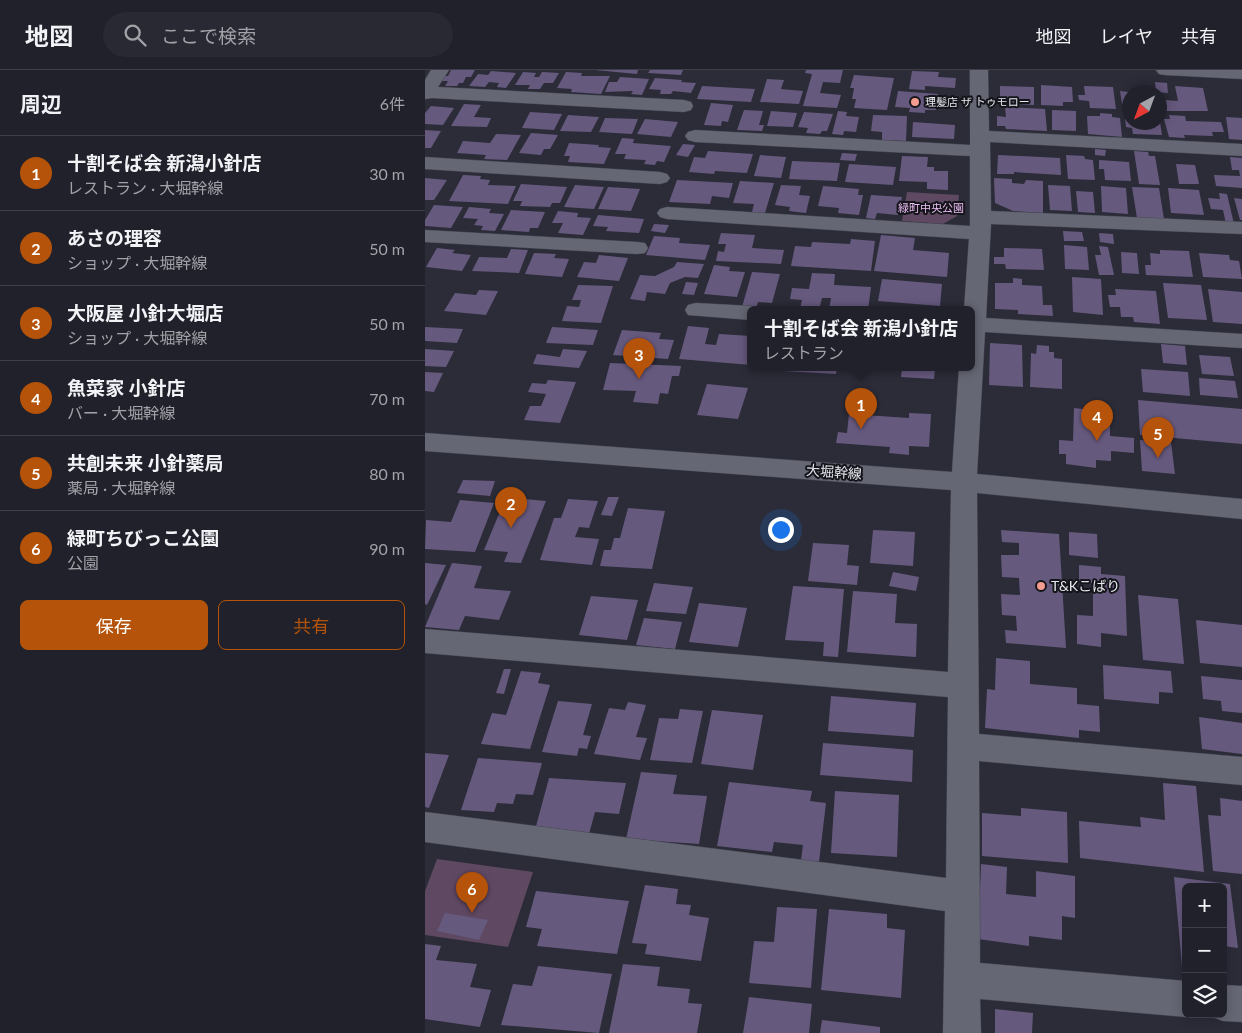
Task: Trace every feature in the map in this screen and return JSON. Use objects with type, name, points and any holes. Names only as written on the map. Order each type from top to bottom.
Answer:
[{"type":"street","points":[[440,70],[426,93],[684,106]]},
{"type":"street","points":[[974,306],[981,225],[979,70]]},
{"type":"street","points":[[1165,70],[1242,74]]},
{"type":"street","points":[[695,136],[1242,150]]},
{"type":"street","points":[[425,163],[660,178]]},
{"type":"street","points":[[667,213],[981,225],[1242,228]]},
{"type":"street","points":[[425,236],[637,248]]},
{"type":"street","points":[[696,310],[747,313]]},
{"type":"street","points":[[975,324],[1242,340]]},
{"type":"street","points":[[962,1033],[964,482],[970,371]]},
{"type":"street","name":"大堀幹線","points":[[425,442],[964,482],[1242,509]]},
{"type":"street","points":[[425,641],[963,686]]},
{"type":"street","points":[[963,746],[1242,771]]},
{"type":"street","points":[[425,827],[963,896]]},
{"type":"street","points":[[963,980],[1182,999]]},
{"type":"street","points":[[1227,1003],[1242,1004]]},
{"type":"green space","name":"緑町中央公園","points":[[907,192],[959,195],[957,216],[943,224],[902,221]]},
{"type":"green space","points":[[437,859],[533,872],[508,947],[425,935],[425,891]]},
{"type":"building","points":[[451,70],[475,70],[471,77],[466,77],[463,83],[459,83],[457,86],[445,86],[448,81],[440,81],[443,76],[448,76]]},
{"type":"building","points":[[595,70],[638,70],[637,74]]},
{"type":"building","points":[[650,70],[683,70],[681,75],[648,73]]},
{"type":"building","points":[[806,70],[843,70],[840,83],[823,82],[820,93],[841,95],[837,108],[803,106],[812,74],[805,73]]},
{"type":"building","points":[[491,71],[516,73],[506,88],[497,87],[499,83],[489,82],[485,87],[469,86],[478,74],[488,75]]},
{"type":"building","points":[[912,71],[939,72],[938,77],[956,78],[955,88],[925,86],[925,90],[909,89]]},
{"type":"building","points":[[523,72],[536,73],[534,77],[539,77],[542,72],[559,73],[553,83],[544,83],[540,89],[528,89],[530,85],[515,85]]},
{"type":"building","points":[[566,72],[582,73],[581,76],[610,76],[601,94],[571,92],[572,89],[557,88]]},
{"type":"building","points":[[854,75],[894,78],[887,110],[854,108],[856,99],[852,99],[854,88],[850,88]]},
{"type":"building","points":[[620,77],[649,79],[642,95],[631,94],[633,91],[605,92],[609,82],[617,82]]},
{"type":"building","points":[[655,78],[696,83],[691,93],[673,91],[671,94],[660,94],[661,90],[649,89]]},
{"type":"building","points":[[767,79],[784,80],[781,89],[803,91],[799,104],[760,102]]},
{"type":"building","points":[[1155,82],[1167,83],[1168,93],[1167,85],[1155,85]]},
{"type":"building","points":[[1041,85],[1072,87],[1073,102],[1063,102],[1063,106],[1041,105]]},
{"type":"building","points":[[702,86],[755,89],[751,102],[697,99]]},
{"type":"building","points":[[1000,86],[1034,87],[1034,105],[1000,103]]},
{"type":"building","points":[[1084,86],[1113,87],[1116,109],[1090,108],[1089,101],[1079,100],[1078,95],[1085,95]]},
{"type":"building","points":[[1175,86],[1203,88],[1208,111],[1167,111],[1167,100],[1178,101]]},
{"type":"building","points":[[898,91],[938,94],[936,110],[925,110],[925,113],[909,112],[910,108],[895,107]]},
{"type":"building","points":[[711,103],[733,105],[728,122],[722,121],[721,126],[704,125]]},
{"type":"building","points":[[464,104],[481,105],[474,117],[491,118],[487,127],[451,126]]},
{"type":"building","points":[[431,106],[454,108],[443,125],[425,124],[425,113]]},
{"type":"building","points":[[1005,107],[1045,109],[1047,131],[1006,129],[1005,126],[997,126],[997,116],[1006,117]]},
{"type":"building","points":[[744,110],[763,111],[759,125],[764,125],[762,131],[737,130]]},
{"type":"building","points":[[1052,110],[1076,111],[1076,131],[1052,130]]},
{"type":"building","points":[[771,111],[797,113],[793,127],[767,126]]},
{"type":"building","points":[[838,111],[847,112],[846,116],[859,117],[856,132],[844,131],[843,135],[832,134]]},
{"type":"building","points":[[530,112],[562,114],[554,130],[522,128]]},
{"type":"building","points":[[804,112],[833,114],[827,131],[822,131],[820,134],[806,133],[808,128],[798,127]]},
{"type":"building","points":[[1100,113],[1112,114],[1112,117],[1120,118],[1122,137],[1088,134],[1087,116],[1100,116]]},
{"type":"building","points":[[568,115],[599,117],[591,132],[560,131]]},
{"type":"building","points":[[873,115],[907,116],[906,141],[882,140],[882,132],[871,131]]},
{"type":"building","points":[[1169,115],[1185,116],[1186,121],[1221,122],[1224,132],[1212,132],[1213,136],[1184,135],[1185,138],[1169,137],[1167,119],[1170,119]]},
{"type":"building","points":[[1226,117],[1242,118],[1242,140],[1229,139]]},
{"type":"building","points":[[605,118],[638,119],[632,134],[599,132]]},
{"type":"building","points":[[645,119],[678,122],[671,137],[637,134]]},
{"type":"building","points":[[913,122],[955,125],[954,139],[912,137]]},
{"type":"building","points":[[425,130],[441,131],[431,148],[425,148]]},
{"type":"building","points":[[1132,130],[1161,130],[1162,135],[1133,134]]},
{"type":"building","points":[[531,133],[558,135],[550,149],[544,149],[541,155],[519,153]]},
{"type":"building","points":[[496,134],[521,135],[507,160],[484,159],[486,155],[457,153],[463,141],[490,143]]},
{"type":"building","points":[[622,138],[634,139],[633,143],[671,146],[664,162],[657,161],[655,165],[644,164],[646,160],[624,159],[626,154],[615,154]]},
{"type":"building","points":[[569,143],[599,145],[598,147],[611,148],[604,164],[568,162],[570,156],[564,156]]},
{"type":"building","points":[[683,144],[695,145],[688,157],[676,155]]},
{"type":"building","points":[[1095,149],[1106,150],[1105,156],[1095,155]]},
{"type":"building","points":[[708,151],[753,154],[747,173],[715,171],[714,174],[689,172],[694,157],[705,158]]},
{"type":"building","points":[[1134,151],[1148,152],[1149,156],[1155,156],[1160,185],[1139,184]]},
{"type":"building","points":[[842,153],[857,154],[855,161],[840,160]]},
{"type":"building","points":[[760,155],[786,157],[781,178],[754,176]]},
{"type":"building","points":[[998,155],[1060,158],[1061,175],[1014,172],[1014,174],[997,174]]},
{"type":"building","points":[[1066,155],[1084,156],[1085,159],[1093,160],[1095,180],[1068,179]]},
{"type":"building","points":[[902,156],[928,157],[927,167],[934,167],[934,171],[948,171],[948,190],[927,189],[927,182],[899,181]]},
{"type":"building","points":[[1230,157],[1242,158],[1242,188],[1216,186],[1214,175],[1240,176],[1239,170],[1232,170]]},
{"type":"building","points":[[1099,160],[1129,162],[1131,181],[1105,180],[1104,169],[1099,169]]},
{"type":"building","points":[[792,161],[840,163],[837,181],[789,179]]},
{"type":"building","points":[[849,164],[896,167],[893,185],[845,182]]},
{"type":"building","points":[[1176,164],[1195,165],[1199,184],[1179,184]]},
{"type":"building","points":[[463,175],[481,176],[480,179],[490,180],[488,185],[516,186],[508,204],[449,201]]},
{"type":"building","points":[[425,178],[447,180],[434,200],[425,200]]},
{"type":"building","points":[[994,178],[1012,179],[1012,183],[1024,184],[1026,180],[1043,181],[1043,213],[1013,211],[995,203]]},
{"type":"building","points":[[677,180],[733,183],[729,198],[712,196],[710,204],[669,202]]},
{"type":"building","points":[[740,181],[774,183],[765,213],[752,212],[754,204],[733,203]]},
{"type":"building","points":[[521,184],[567,187],[560,203],[552,203],[550,207],[520,206],[522,201],[513,201]]},
{"type":"building","points":[[575,185],[604,187],[594,209],[564,207]]},
{"type":"building","points":[[781,185],[801,186],[799,195],[810,196],[806,213],[789,211],[790,207],[775,205]]},
{"type":"building","points":[[1048,185],[1070,186],[1072,211],[1050,210]]},
{"type":"building","points":[[823,186],[859,189],[858,195],[863,195],[859,215],[838,213],[839,208],[818,206]]},
{"type":"building","points":[[1101,186],[1126,188],[1128,214],[1102,212]]},
{"type":"building","points":[[608,187],[640,189],[631,211],[598,209]]},
{"type":"building","points":[[1132,187],[1159,188],[1164,219],[1137,218]]},
{"type":"building","points":[[1168,188],[1199,190],[1204,215],[1171,213]]},
{"type":"building","points":[[1076,191],[1093,192],[1095,213],[1078,212]]},
{"type":"building","points":[[1219,193],[1227,194],[1234,224],[1226,224],[1223,210],[1211,209],[1208,198],[1220,199]]},
{"type":"building","points":[[871,195],[902,197],[898,215],[877,213],[875,219],[866,218]]},
{"type":"building","points":[[1234,198],[1242,199],[1242,220],[1240,220]]},
{"type":"building","points":[[434,205],[463,207],[451,228],[425,226],[425,220]]},
{"type":"building","points":[[469,207],[491,209],[489,213],[504,214],[495,231],[481,230],[483,226],[474,225],[478,219],[463,218]]},
{"type":"building","points":[[511,210],[545,212],[538,228],[530,228],[529,232],[501,230]]},
{"type":"building","points":[[558,211],[578,213],[577,217],[591,218],[583,235],[558,233],[563,223],[552,223]]},
{"type":"building","points":[[598,215],[644,219],[639,233],[606,231],[608,227],[593,226]]},
{"type":"building","points":[[654,224],[669,225],[665,233],[651,231]]},
{"type":"building","points":[[1063,231],[1082,232],[1084,241],[1064,241]]},
{"type":"building","points":[[721,233],[755,235],[752,248],[784,250],[781,264],[716,261],[718,251],[724,252],[726,244],[718,244]]},
{"type":"building","points":[[1099,233],[1113,234],[1114,244],[1100,242]]},
{"type":"building","points":[[881,235],[915,238],[913,250],[949,253],[947,277],[874,271]]},
{"type":"building","points":[[654,236],[680,238],[679,243],[710,245],[705,260],[646,255]]},
{"type":"building","points":[[851,239],[875,241],[871,271],[791,266],[795,246],[811,247],[812,242],[850,244]]},
{"type":"building","points":[[1064,245],[1087,247],[1089,270],[1065,269]]},
{"type":"building","points":[[1099,246],[1108,247],[1114,275],[1099,275],[1095,255],[1101,255]]},
{"type":"building","points":[[437,248],[455,250],[452,253],[471,255],[462,271],[426,267]]},
{"type":"building","points":[[1004,248],[1042,249],[1044,270],[1006,269],[1005,264],[994,264],[994,257],[1004,257]]},
{"type":"building","points":[[511,249],[528,250],[519,273],[472,271],[479,257],[507,258]]},
{"type":"building","points":[[1160,250],[1189,251],[1193,277],[1146,275],[1145,265],[1151,265],[1150,253],[1160,254]]},
{"type":"building","points":[[1121,252],[1137,253],[1139,274],[1122,273]]},
{"type":"building","points":[[534,253],[556,254],[554,258],[569,259],[562,277],[525,274]]},
{"type":"building","points":[[1199,253],[1229,255],[1230,260],[1239,261],[1242,279],[1203,277]]},
{"type":"building","points":[[599,255],[628,258],[619,281],[577,277],[584,262],[596,263]]},
{"type":"building","points":[[677,262],[704,264],[698,278],[685,277],[670,283],[665,294],[647,292],[645,301],[630,299],[640,275],[655,276],[674,267]]},
{"type":"building","points":[[714,265],[730,267],[729,271],[745,272],[737,297],[704,294]]},
{"type":"building","points":[[752,272],[780,274],[772,303],[758,302],[757,306],[742,307]]},
{"type":"building","points":[[812,273],[835,274],[834,285],[871,287],[869,306],[830,306],[831,298],[822,298],[820,306],[801,306],[802,300],[790,299],[792,288],[809,289]]},
{"type":"building","points":[[1072,277],[1101,279],[1103,315],[1073,312]]},
{"type":"building","points":[[1013,278],[1022,279],[1022,285],[1042,286],[1043,305],[1052,305],[1053,316],[1018,314],[1018,310],[995,309],[995,283],[1013,283]]},
{"type":"building","points":[[882,279],[942,284],[940,306],[878,301]]},
{"type":"building","points":[[686,282],[698,283],[694,295],[682,294]]},
{"type":"building","points":[[1163,283],[1201,285],[1207,320],[1168,318]]},
{"type":"building","points":[[578,285],[613,286],[601,323],[562,321],[567,306],[579,307],[581,300],[572,300]]},
{"type":"building","points":[[1115,289],[1156,291],[1160,324],[1134,322],[1133,317],[1121,317],[1120,307],[1110,307],[1108,295],[1116,295]]},
{"type":"building","points":[[1208,289],[1242,292],[1242,324],[1213,322]]},
{"type":"building","points":[[479,290],[498,291],[486,315],[444,311],[455,293],[476,295]]},
{"type":"building","points":[[688,326],[709,328],[705,344],[716,345],[719,334],[747,336],[747,365],[679,359]]},
{"type":"building","points":[[425,327],[463,329],[457,343],[425,341]]},
{"type":"building","points":[[552,327],[598,330],[593,345],[546,343]]},
{"type":"building","points":[[622,330],[661,333],[659,339],[674,340],[668,359],[613,355]]},
{"type":"building","points":[[990,343],[1022,345],[1023,387],[989,385]]},
{"type":"building","points":[[1161,344],[1185,346],[1187,365],[1163,363]]},
{"type":"building","points":[[1037,345],[1049,346],[1049,352],[1054,352],[1054,358],[1062,359],[1062,389],[1030,387],[1031,353],[1036,354]]},
{"type":"building","points":[[425,349],[454,351],[446,367],[425,366]]},
{"type":"building","points":[[563,349],[587,351],[579,368],[533,364],[537,354],[560,357]]},
{"type":"building","points":[[1199,355],[1230,357],[1234,376],[1202,374]]},
{"type":"building","points":[[610,363],[681,366],[679,376],[672,376],[668,394],[660,393],[658,404],[633,402],[636,391],[603,390]]},
{"type":"building","points":[[1141,369],[1188,372],[1190,396],[1143,392]]},
{"type":"building","points":[[783,371],[836,371],[836,374]]},
{"type":"building","points":[[902,371],[935,371],[934,379],[901,377]]},
{"type":"building","points":[[425,372],[443,373],[434,392],[425,391]]},
{"type":"building","points":[[1199,378],[1235,381],[1238,398],[1200,395]]},
{"type":"building","points":[[548,380],[576,382],[560,423],[524,420],[530,406],[541,406],[546,394],[528,392],[532,383],[546,384]]},
{"type":"building","points":[[707,384],[748,388],[738,419],[697,415]]},
{"type":"building","points":[[1138,400],[1242,409],[1242,444],[1140,435]]},
{"type":"building","points":[[1074,408],[1110,412],[1110,436],[1134,438],[1134,453],[1111,451],[1111,461],[1096,460],[1096,468],[1066,464],[1066,454],[1059,454],[1059,440],[1073,441]]},
{"type":"building","points":[[909,413],[931,414],[929,447],[909,446],[909,455],[889,453],[890,447],[836,443],[838,432],[847,433],[849,414],[909,418]]},
{"type":"building","points":[[1140,440],[1171,442],[1175,474],[1142,471]]},
{"type":"building","points":[[463,480],[495,481],[490,496],[457,493]]},
{"type":"building","points":[[501,497],[546,501],[521,563],[504,562],[508,552],[484,550],[501,509],[496,509]]},
{"type":"building","points":[[608,497],[619,497],[612,516],[601,515]]},
{"type":"building","points":[[568,499],[598,501],[589,528],[579,527],[575,537],[599,539],[592,565],[540,560],[554,518],[561,518]]},
{"type":"building","points":[[460,500],[494,503],[475,552],[425,549],[426,520],[451,522]]},
{"type":"building","points":[[628,508],[665,511],[652,569],[600,566],[604,550],[611,550],[614,538],[620,538]]},
{"type":"building","points":[[873,530],[915,532],[913,566],[870,563]]},
{"type":"building","name":"T&Kこばり","points":[[1001,530],[1059,534],[1066,648],[1006,643],[1005,630],[1017,631],[1016,616],[1002,615],[1001,594],[1020,595],[1019,578],[1002,577],[1001,555],[1019,555],[1019,543],[1002,542]]},
{"type":"building","points":[[1069,532],[1097,534],[1098,558],[1069,555]]},
{"type":"building","points":[[813,543],[849,545],[847,565],[859,566],[857,585],[808,581]]},
{"type":"building","points":[[425,563],[446,565],[427,605],[425,604]]},
{"type":"building","points":[[452,563],[482,566],[474,588],[511,591],[499,620],[465,616],[459,630],[425,627]]},
{"type":"building","points":[[1079,565],[1101,567],[1101,574],[1125,576],[1127,636],[1101,633],[1101,647],[1077,644],[1077,615],[1093,616],[1093,583],[1079,582]]},
{"type":"building","points":[[893,572],[919,577],[916,591],[889,586]]},
{"type":"building","points":[[654,583],[693,587],[686,614],[646,611]]},
{"type":"building","points":[[793,586],[844,589],[838,657],[823,656],[824,642],[785,640]]},
{"type":"building","points":[[853,591],[897,594],[895,623],[917,624],[916,657],[847,652]]},
{"type":"building","points":[[1138,595],[1178,599],[1184,664],[1143,660]]},
{"type":"building","points":[[591,596],[638,600],[627,640],[579,635]]},
{"type":"building","points":[[699,603],[747,608],[738,647],[689,642]]},
{"type":"building","points":[[644,618],[682,622],[675,649],[636,645]]},
{"type":"building","points":[[1196,620],[1242,625],[1242,667],[1200,663]]},
{"type":"building","points":[[996,658],[1030,661],[1030,684],[1077,688],[1077,704],[1099,706],[1100,732],[1079,730],[1079,738],[985,728],[987,689],[995,690]]},
{"type":"building","points":[[1103,665],[1171,671],[1173,693],[1159,692],[1159,704],[1104,699]]},
{"type":"building","points":[[504,669],[511,669],[504,694],[496,693]]},
{"type":"building","points":[[521,671],[541,673],[538,683],[550,685],[530,749],[481,744],[492,713],[506,715]]},
{"type":"building","points":[[1201,676],[1242,680],[1242,713],[1222,711],[1221,701],[1203,699]]},
{"type":"building","points":[[831,696],[916,703],[914,737],[828,731]]},
{"type":"building","points":[[558,701],[592,704],[583,735],[591,736],[587,749],[579,748],[577,756],[542,752]]},
{"type":"building","points":[[628,702],[646,705],[636,737],[647,738],[640,760],[594,754],[609,708],[625,710]]},
{"type":"building","points":[[680,709],[703,711],[692,763],[650,760],[659,718],[678,719]]},
{"type":"building","points":[[712,710],[763,715],[753,770],[701,764]]},
{"type":"building","points":[[1199,717],[1242,723],[1242,754],[1202,749]]},
{"type":"building","points":[[823,743],[913,750],[912,782],[820,775]]},
{"type":"building","points":[[425,753],[449,755],[429,808],[425,807]]},
{"type":"building","points":[[478,758],[542,763],[533,795],[516,794],[513,804],[497,803],[494,812],[461,810]]},
{"type":"building","points":[[641,772],[677,775],[673,794],[707,796],[699,844],[626,839]]},
{"type":"building","points":[[549,778],[626,783],[619,814],[595,812],[589,834],[535,830]]},
{"type":"building","points":[[729,782],[812,791],[810,801],[826,803],[819,862],[801,860],[803,845],[774,842],[772,852],[717,846]]},
{"type":"building","points":[[1163,783],[1196,786],[1204,872],[1080,858],[1079,821],[1141,827],[1140,817],[1165,820]]},
{"type":"building","points":[[835,791],[899,795],[897,857],[831,853]]},
{"type":"building","points":[[1220,798],[1242,801],[1242,874],[1213,871],[1208,815],[1221,816]]},
{"type":"building","points":[[1021,808],[1067,812],[1068,863],[982,856],[982,813],[1021,816]]},
{"type":"building","points":[[981,864],[1007,867],[1006,894],[1036,897],[1036,871],[1075,876],[1075,918],[1062,916],[1062,940],[1029,936],[1029,946],[978,939]]},
{"type":"building","points":[[1174,877],[1222,883],[1182,883],[1182,966]]},
{"type":"building","points":[[1227,884],[1230,884],[1238,948],[1227,947]]},
{"type":"building","points":[[645,885],[678,889],[676,904],[691,905],[689,915],[709,918],[701,961],[645,954],[647,944],[632,943]]},
{"type":"building","points":[[536,891],[629,901],[617,954],[537,946],[542,929],[526,927]]},
{"type":"building","points":[[777,907],[817,909],[811,988],[749,983],[754,941],[774,942]]},
{"type":"building","points":[[829,909],[887,914],[887,928],[905,930],[901,998],[821,990]]},
{"type":"building","points":[[445,913],[488,920],[479,940],[437,931]]},
{"type":"building","points":[[425,944],[441,946],[436,960],[477,964],[470,987],[491,990],[480,1027],[425,1019]]},
{"type":"building","points":[[623,964],[660,967],[657,986],[690,989],[688,1003],[702,1004],[697,1033],[609,1033]]},
{"type":"building","points":[[538,966],[612,974],[599,1033],[501,1025],[513,984],[532,986]]},
{"type":"building","points":[[749,997],[812,1004],[809,1033],[743,1033]]},
{"type":"building","points":[[995,1009],[1033,1013],[1032,1033],[995,1033]]},
{"type":"building","points":[[822,1020],[880,1027],[880,1033],[820,1033]]},
{"type":"place","name":"理髪店 ザ トゥモロー","points":[[915,102]]},
{"type":"place","name":"大阪屋 小針大堀店","points":[[639,379]]},
{"type":"place","name":"十割そば会 新潟小針店","points":[[861,429]]},
{"type":"place","name":"魚菜家 小針店","points":[[1097,441]]},
{"type":"place","name":"共創未来 小針薬局","points":[[1158,458]]},
{"type":"place","name":"あさの理容","points":[[511,528]]},
{"type":"place","name":"T&Kこばり","points":[[1041,586]]},
{"type":"place","name":"緑町ちびっこ公園","points":[[472,913]]}]
